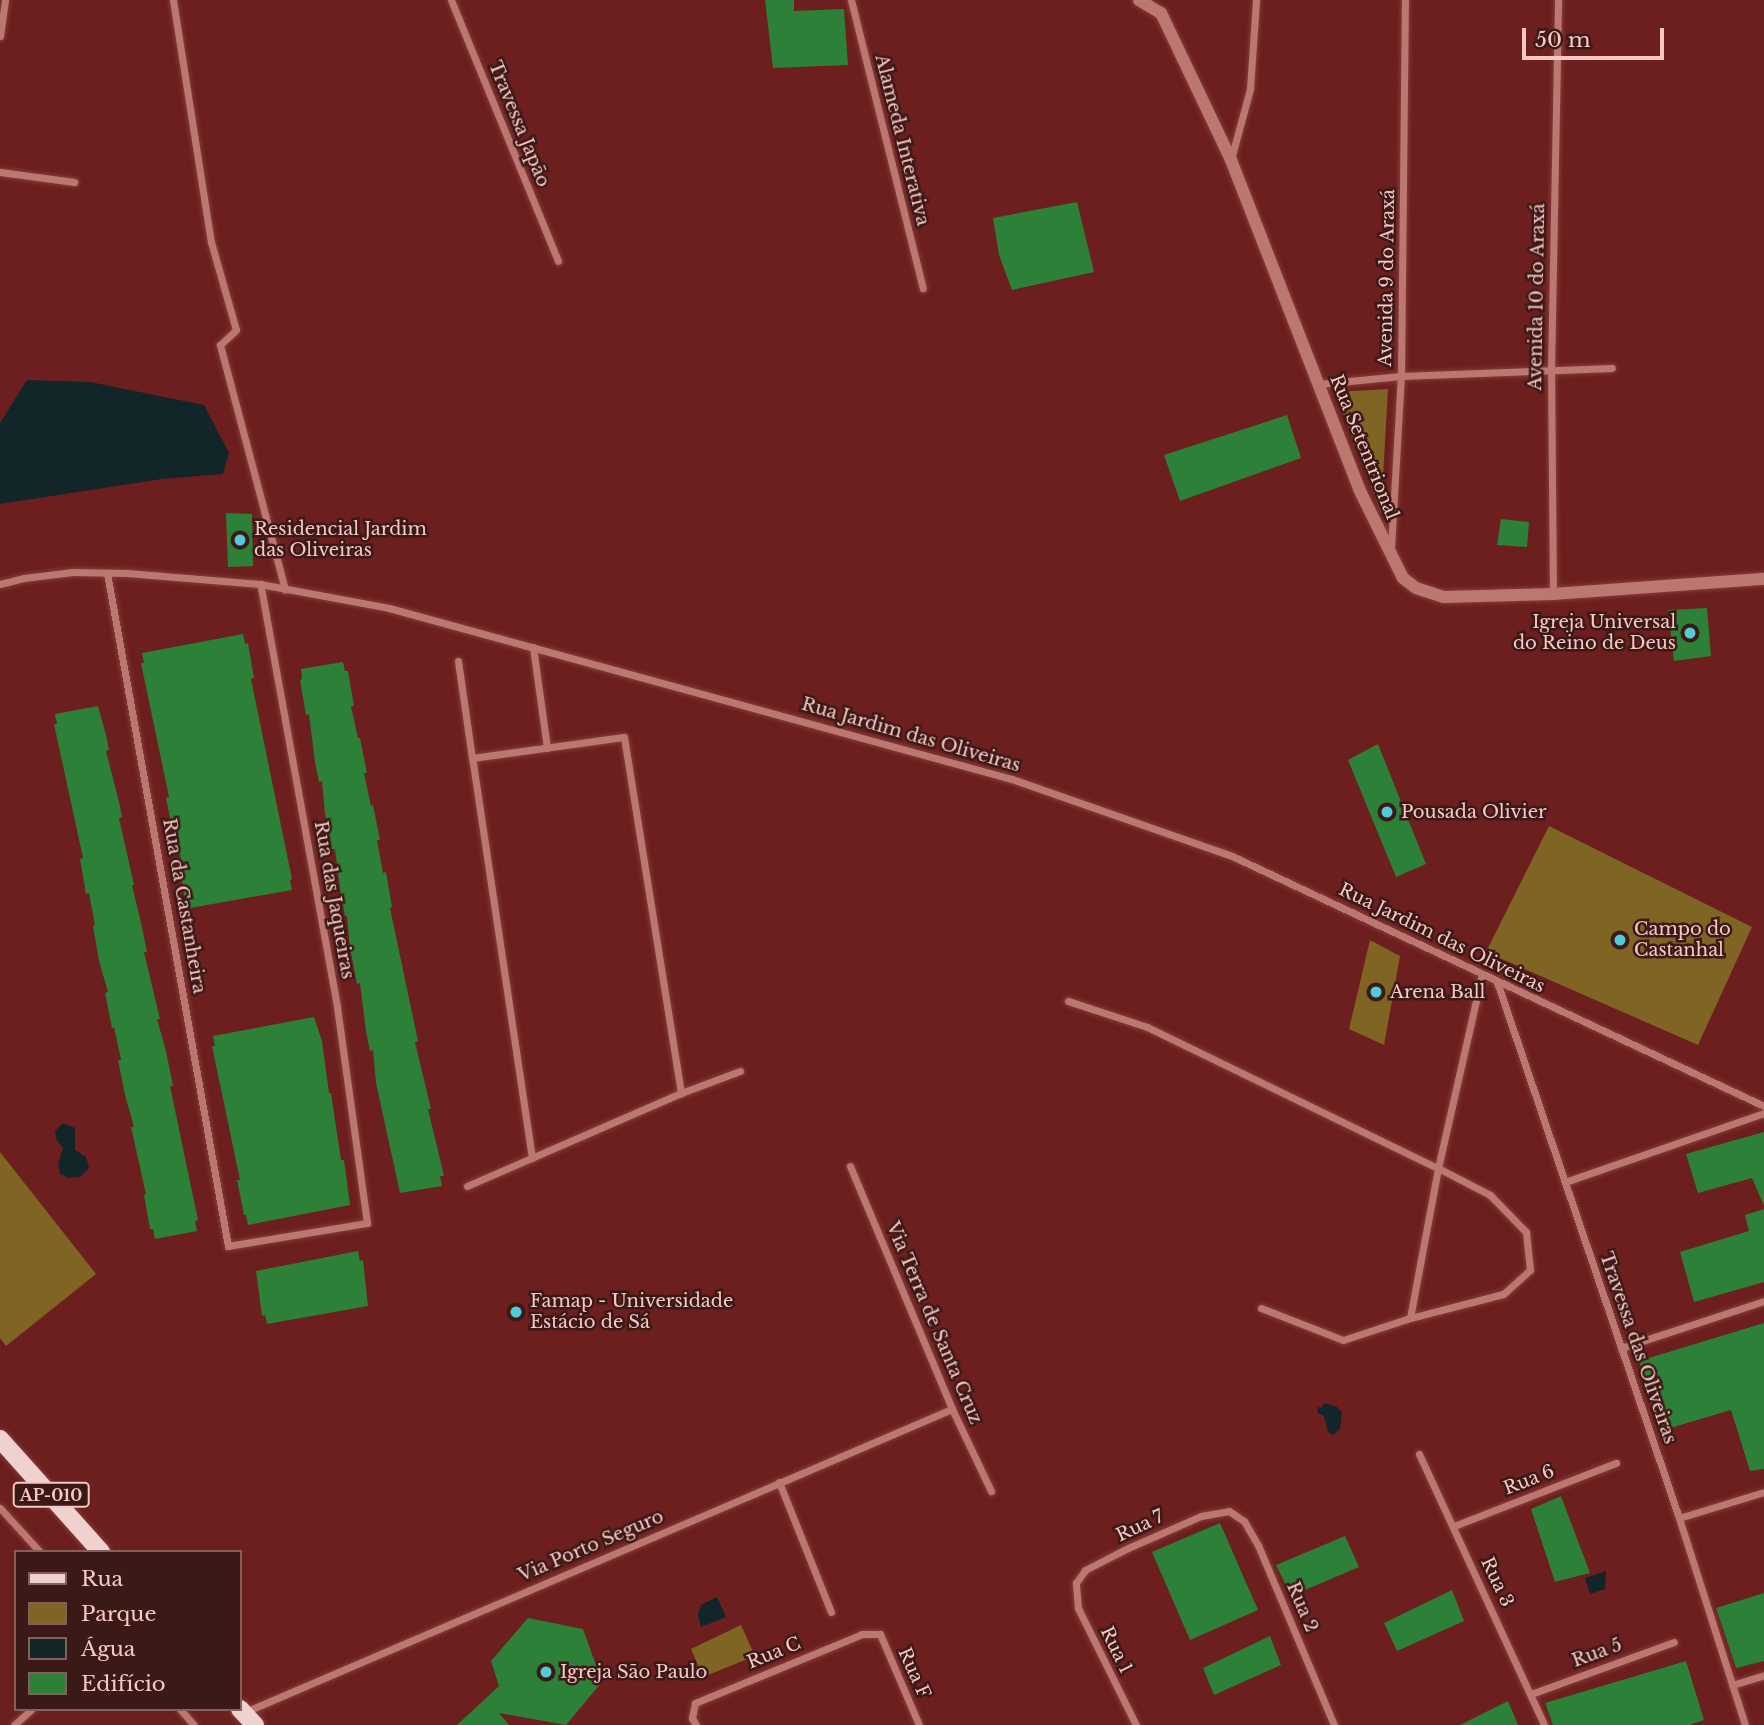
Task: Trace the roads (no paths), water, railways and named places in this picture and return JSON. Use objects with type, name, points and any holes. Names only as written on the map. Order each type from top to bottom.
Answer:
[{"type":"main road","name":"AP-010","points":[[0,1439],[99,1550]]},
{"type":"street","points":[[0,36],[5,0]]},
{"type":"street","points":[[173,0],[211,242],[236,330],[220,345],[285,589]]},
{"type":"street","name":"Travessa Japão","points":[[452,0],[558,261]]},
{"type":"street","name":"Alameda Interativa","points":[[851,0],[923,288]]},
{"type":"street","name":"Rua Setentrional","points":[[1139,0],[1161,13],[1231,160],[1359,489],[1391,556],[1409,583],[1444,597],[1553,594],[1764,579]]},
{"type":"street","points":[[1231,160],[1250,89],[1256,0]]},
{"type":"street","name":"Avenida 9 do Araxá","points":[[1391,556],[1401,376],[1405,0]]},
{"type":"street","name":"Avenida 10 do Araxá","points":[[1553,594],[1551,370],[1558,0]]},
{"type":"street","points":[[0,172],[74,182]]},
{"type":"street","points":[[1319,384],[1401,376],[1612,368]]},
{"type":"street","name":"Rua Jardim das Oliveiras","points":[[0,584],[24,578],[107,573],[260,584],[389,607],[1012,779],[1232,856],[1764,1106]]},
{"type":"street","name":"Rua da Castanheira","points":[[107,573],[228,1246],[367,1223]]},
{"type":"street","name":"Rua das Jaqueiras","points":[[260,584],[337,1006],[367,1223]]},
{"type":"street","points":[[533,647],[548,748]]},
{"type":"street","points":[[458,661],[531,1158]]},
{"type":"street","points":[[472,758],[624,737],[681,1093]]},
{"type":"street","points":[[1410,1318],[1438,1168],[1482,974]]},
{"type":"street","name":"Travessa das Oliveiras","points":[[1497,982],[1679,1518],[1745,1725]]},
{"type":"street","points":[[1068,1001],[1147,1027],[1438,1168],[1490,1195],[1526,1232],[1530,1270],[1503,1294],[1410,1318],[1343,1340],[1261,1308]]},
{"type":"street","points":[[467,1185],[681,1093],[740,1071]]},
{"type":"street","points":[[1565,1182],[1764,1113]]},
{"type":"street","name":"Via Terra de Santa Cruz","points":[[850,1166],[952,1409],[991,1491]]},
{"type":"street","points":[[1621,1348],[1764,1301]]},
{"type":"street","name":"Via Porto Seguro","points":[[246,1715],[952,1409]]},
{"type":"street","name":"Rua 3","points":[[1419,1454],[1544,1725]]},
{"type":"street","name":"Rua 6","points":[[1454,1526],[1616,1463]]},
{"type":"street","points":[[779,1482],[831,1612]]},
{"type":"street","points":[[1679,1518],[1764,1492]]},
{"type":"street","points":[[0,1508],[38,1550]]},
{"type":"street","name":"Rua 7","points":[[1076,1586],[1086,1570],[1128,1548],[1201,1516],[1228,1511]]},
{"type":"street","name":"Rua 2","points":[[1228,1511],[1244,1521],[1258,1545],[1334,1725]]},
{"type":"street","name":"Rua 1","points":[[1076,1586],[1078,1608],[1136,1725]]},
{"type":"street","name":"Rua C","points":[[694,1721],[695,1703],[862,1634],[880,1634]]},
{"type":"street","name":"Rua F","points":[[880,1634],[919,1725]]},
{"type":"street","name":"Rua 5","points":[[1531,1694],[1674,1642]]},
{"type":"street","points":[[1732,1685],[1764,1675]]},
{"type":"street","points":[[14,1725],[30,1711]]},
{"type":"street","points":[[182,1711],[194,1725]]},
{"type":"water","points":[[27,380],[90,382],[204,405],[229,453],[223,474],[162,479],[0,504],[0,423]]},
{"type":"water","points":[[63,1123],[75,1128],[75,1150],[86,1157],[89,1168],[80,1177],[69,1178],[60,1174],[58,1164],[63,1148],[56,1139],[55,1131]]},
{"type":"water","points":[[1324,1403],[1337,1407],[1342,1412],[1340,1429],[1333,1435],[1328,1432],[1324,1416],[1318,1413],[1317,1407],[1322,1408]]},
{"type":"water","points":[[1606,1571],[1605,1589],[1590,1594],[1585,1578]]},
{"type":"water","points":[[717,1597],[726,1617],[701,1627],[698,1615],[701,1605]]},
{"type":"place","name":"Residencial Jardim das Oliveiras","points":[[240,540]]},
{"type":"place","name":"Igreja Universal do Reino de Deus","points":[[1690,633]]},
{"type":"place","name":"Pousada Olivier","points":[[1387,812]]},
{"type":"place","name":"Campo do Castanhal","points":[[1620,940]]},
{"type":"place","name":"Arena Ball","points":[[1376,992]]},
{"type":"place","name":"Famap - Universidade Estácio de Sá","points":[[516,1312]]},
{"type":"place","name":"Igreja São Paulo","points":[[546,1672]]}]
